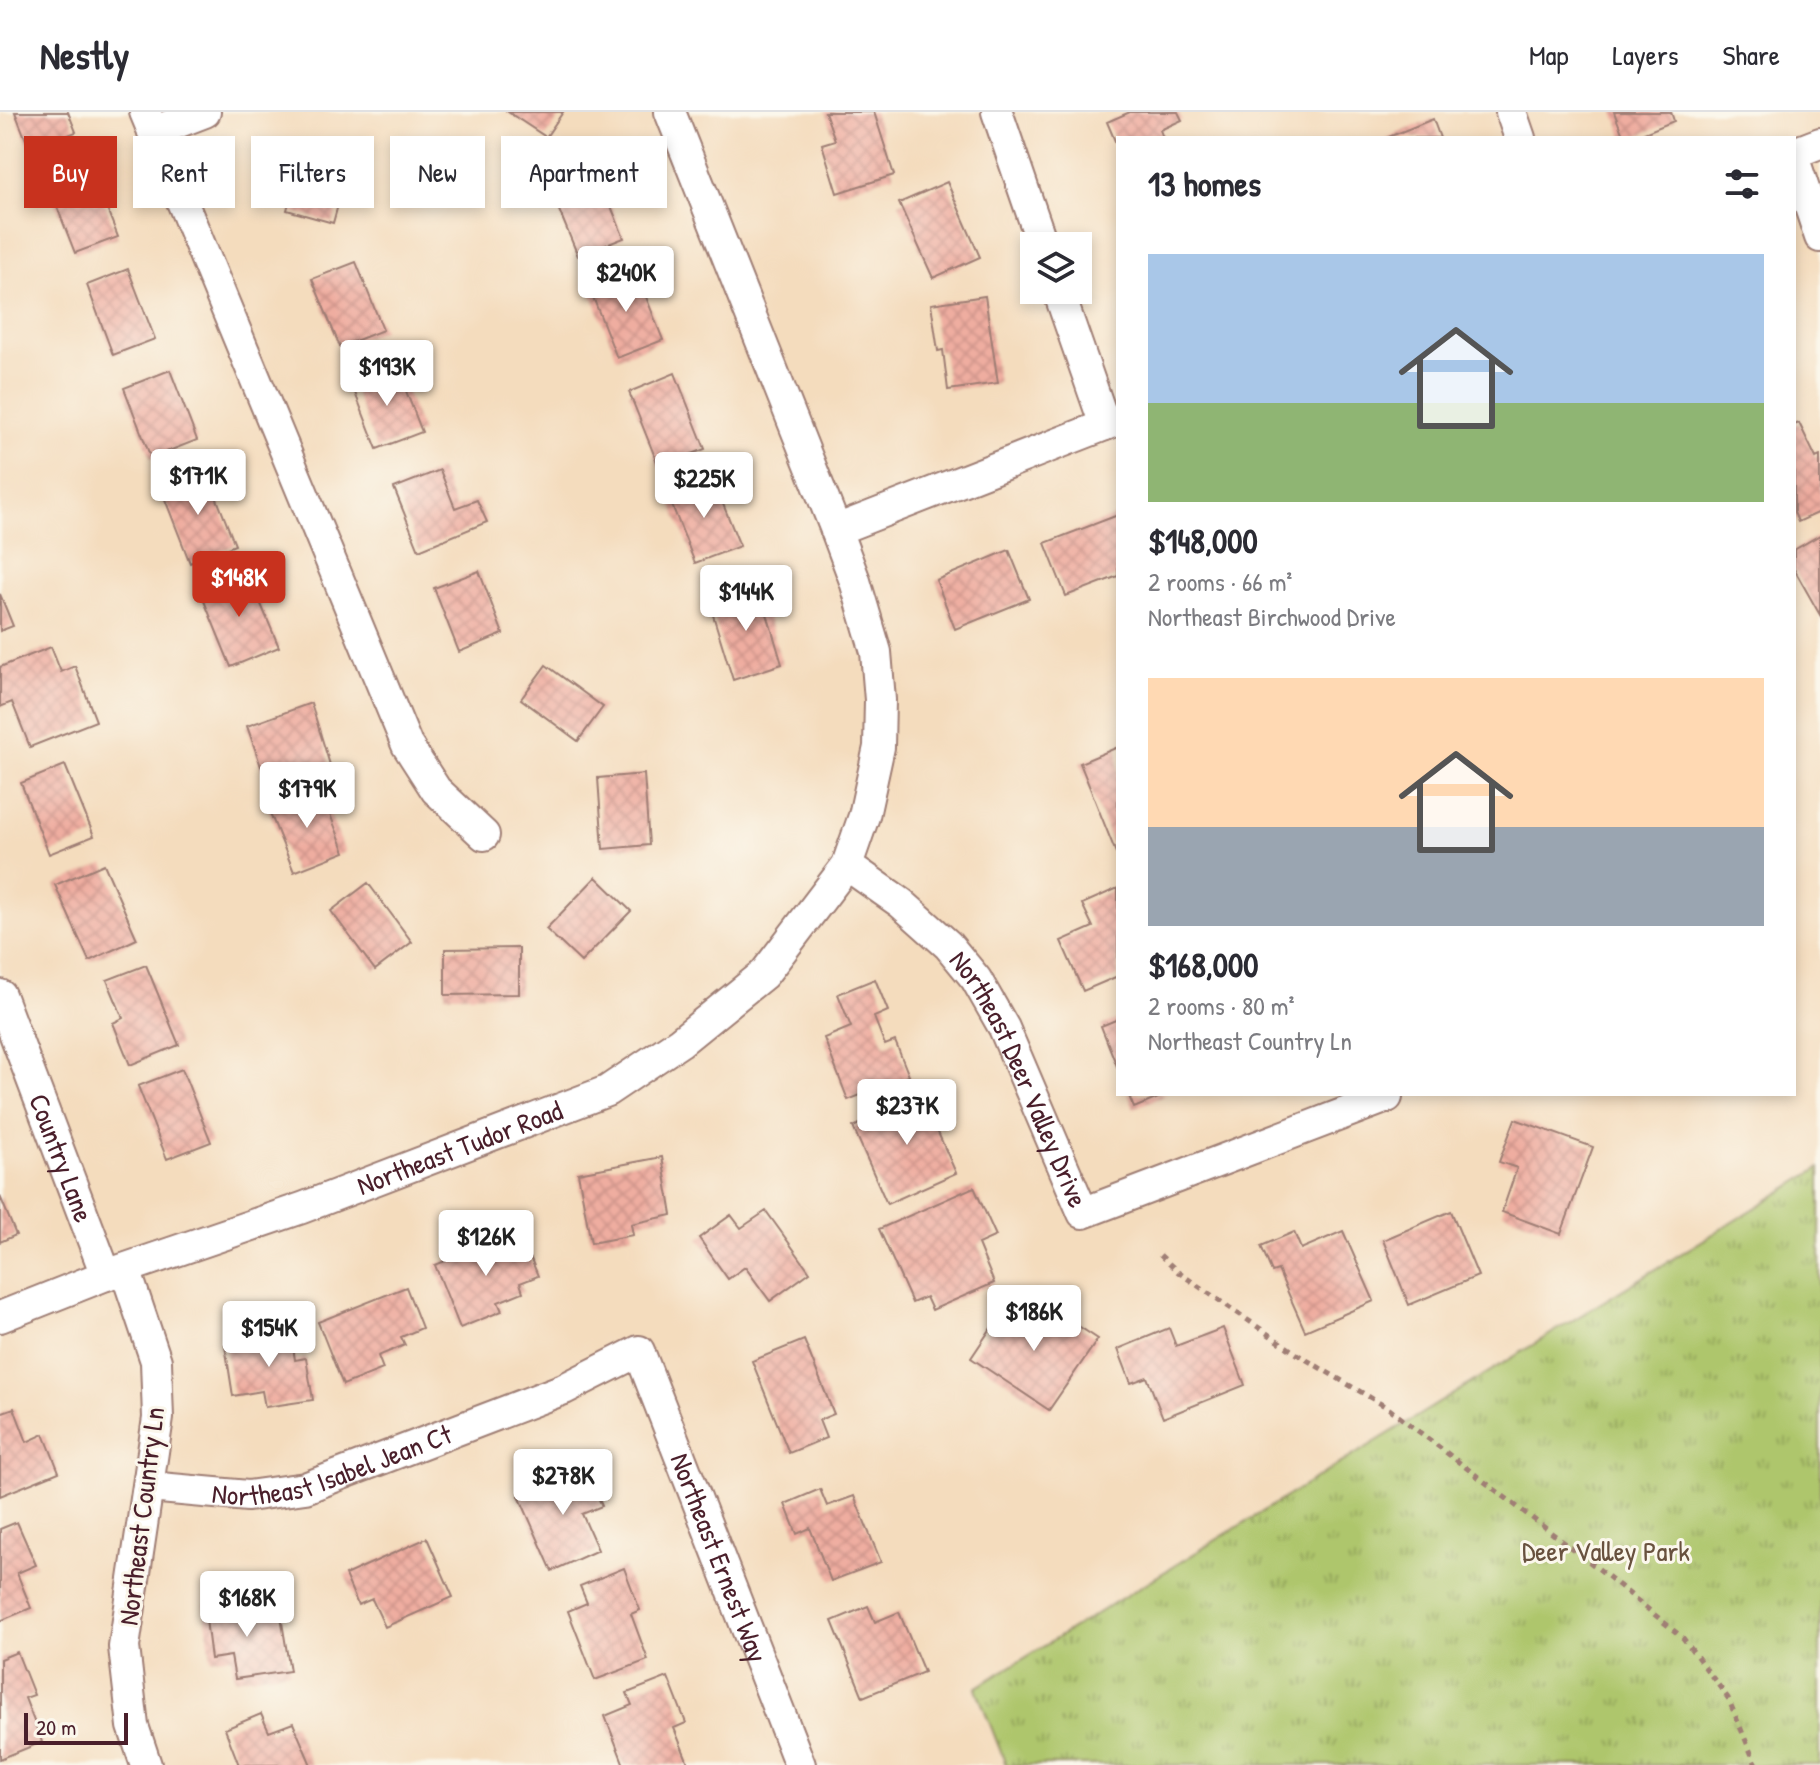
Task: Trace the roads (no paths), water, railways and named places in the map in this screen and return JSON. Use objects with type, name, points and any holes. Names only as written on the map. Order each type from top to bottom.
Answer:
[{"type":"street","points":[[205,112],[149,122],[407,745],[436,790],[484,835]]},
{"type":"street","name":"Northeast Tudor Road","points":[[0,1317],[115,1272],[302,1208],[607,1091],[680,1042],[764,974],[847,865],[864,816],[879,747],[880,700],[876,652],[836,530],[670,112]]},
{"type":"street","points":[[997,112],[1038,232]]},
{"type":"street","points":[[1511,112],[1519,136]]},
{"type":"street","points":[[1796,152],[1820,143]]},
{"type":"street","points":[[1796,165],[1820,237]]},
{"type":"street","points":[[836,530],[1112,423],[1064,304]]},
{"type":"street","name":"Northeast Deer Valley Drive","points":[[847,865],[901,903],[948,945],[976,979],[1004,1028],[1083,1213],[1387,1097]]},
{"type":"street","name":"Country Lane","points":[[0,995],[115,1272]]},
{"type":"street","name":"Northeast Country Ln","points":[[115,1272],[156,1361],[158,1418],[124,1647],[133,1726],[146,1765]]},
{"type":"street","name":"Northeast Isabel Jean Ct","points":[[149,1487],[248,1496],[305,1488],[564,1389],[639,1351]]},
{"type":"street","name":"Northeast Ernest Way","points":[[639,1351],[800,1765]]},
{"type":"park label","name":"Deer Valley Park","points":[[1606,1551]]}]
